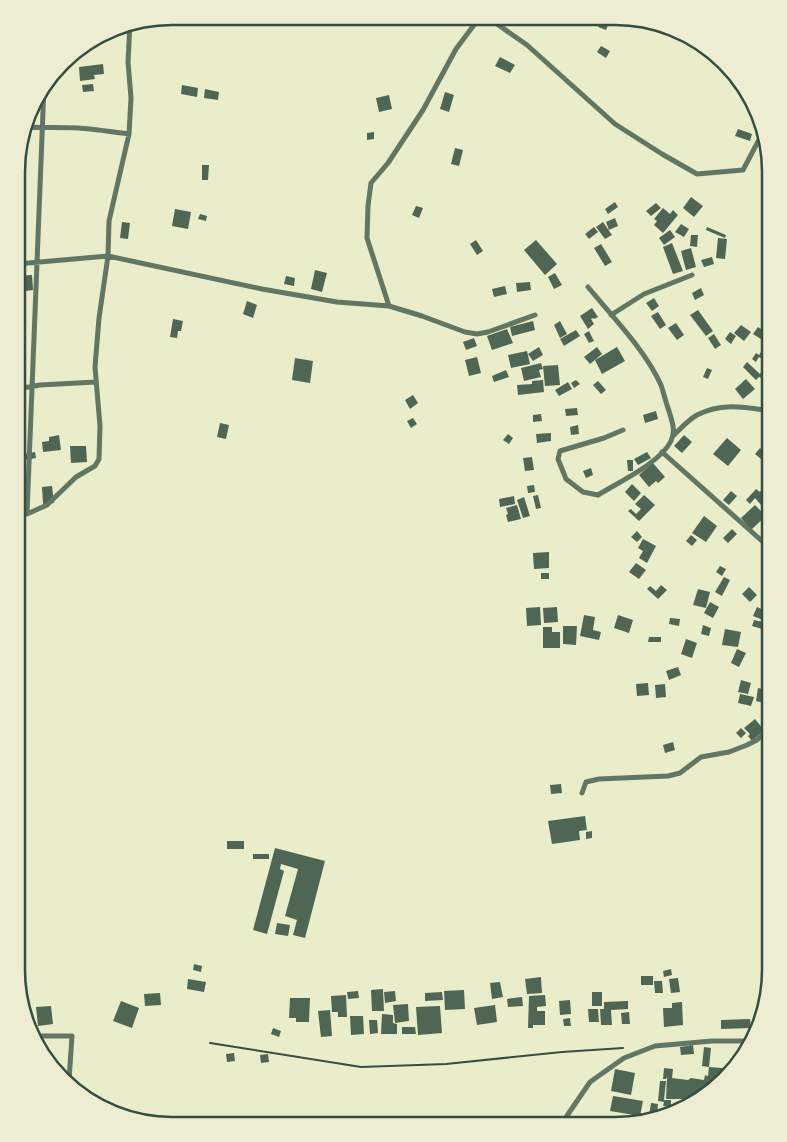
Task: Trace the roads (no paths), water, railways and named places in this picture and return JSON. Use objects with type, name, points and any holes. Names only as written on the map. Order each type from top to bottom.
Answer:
[{"type":"street","points":[[389,306],[367,238],[368,206],[372,183],[388,163],[423,110],[456,49],[474,25]]},
{"type":"street","points":[[498,25],[526,45],[615,124],[697,174],[744,170],[758,141]]},
{"type":"street","points":[[44,102],[27,514],[47,505],[76,477],[95,466],[100,459],[100,426],[96,382],[99,318],[108,256],[109,221],[129,134],[132,98],[128,62],[130,31]]},
{"type":"street","points":[[32,127],[80,128],[129,134]]},
{"type":"street","points":[[25,263],[108,256],[262,289],[337,302],[389,306],[465,332],[477,334],[488,332],[535,315]]},
{"type":"street","points":[[611,315],[644,294],[692,275]]},
{"type":"street","points":[[588,287],[649,364],[661,386],[673,425],[673,436]]},
{"type":"street","points":[[25,387],[96,382]]},
{"type":"street","points":[[623,430],[604,438],[560,451],[558,459],[566,479],[583,492],[598,495],[641,470],[662,452],[673,436],[696,416],[731,405],[762,410]]},
{"type":"street","points":[[662,452],[762,541]]},
{"type":"street","points":[[582,792],[586,782],[599,779],[654,778],[680,773],[701,757],[729,752],[757,740],[762,735]]},
{"type":"street","points":[[41,1036],[72,1036],[69,1074]]},
{"type":"street","points":[[566,1117],[590,1082],[624,1058],[655,1046],[712,1041],[743,1041]]}]
